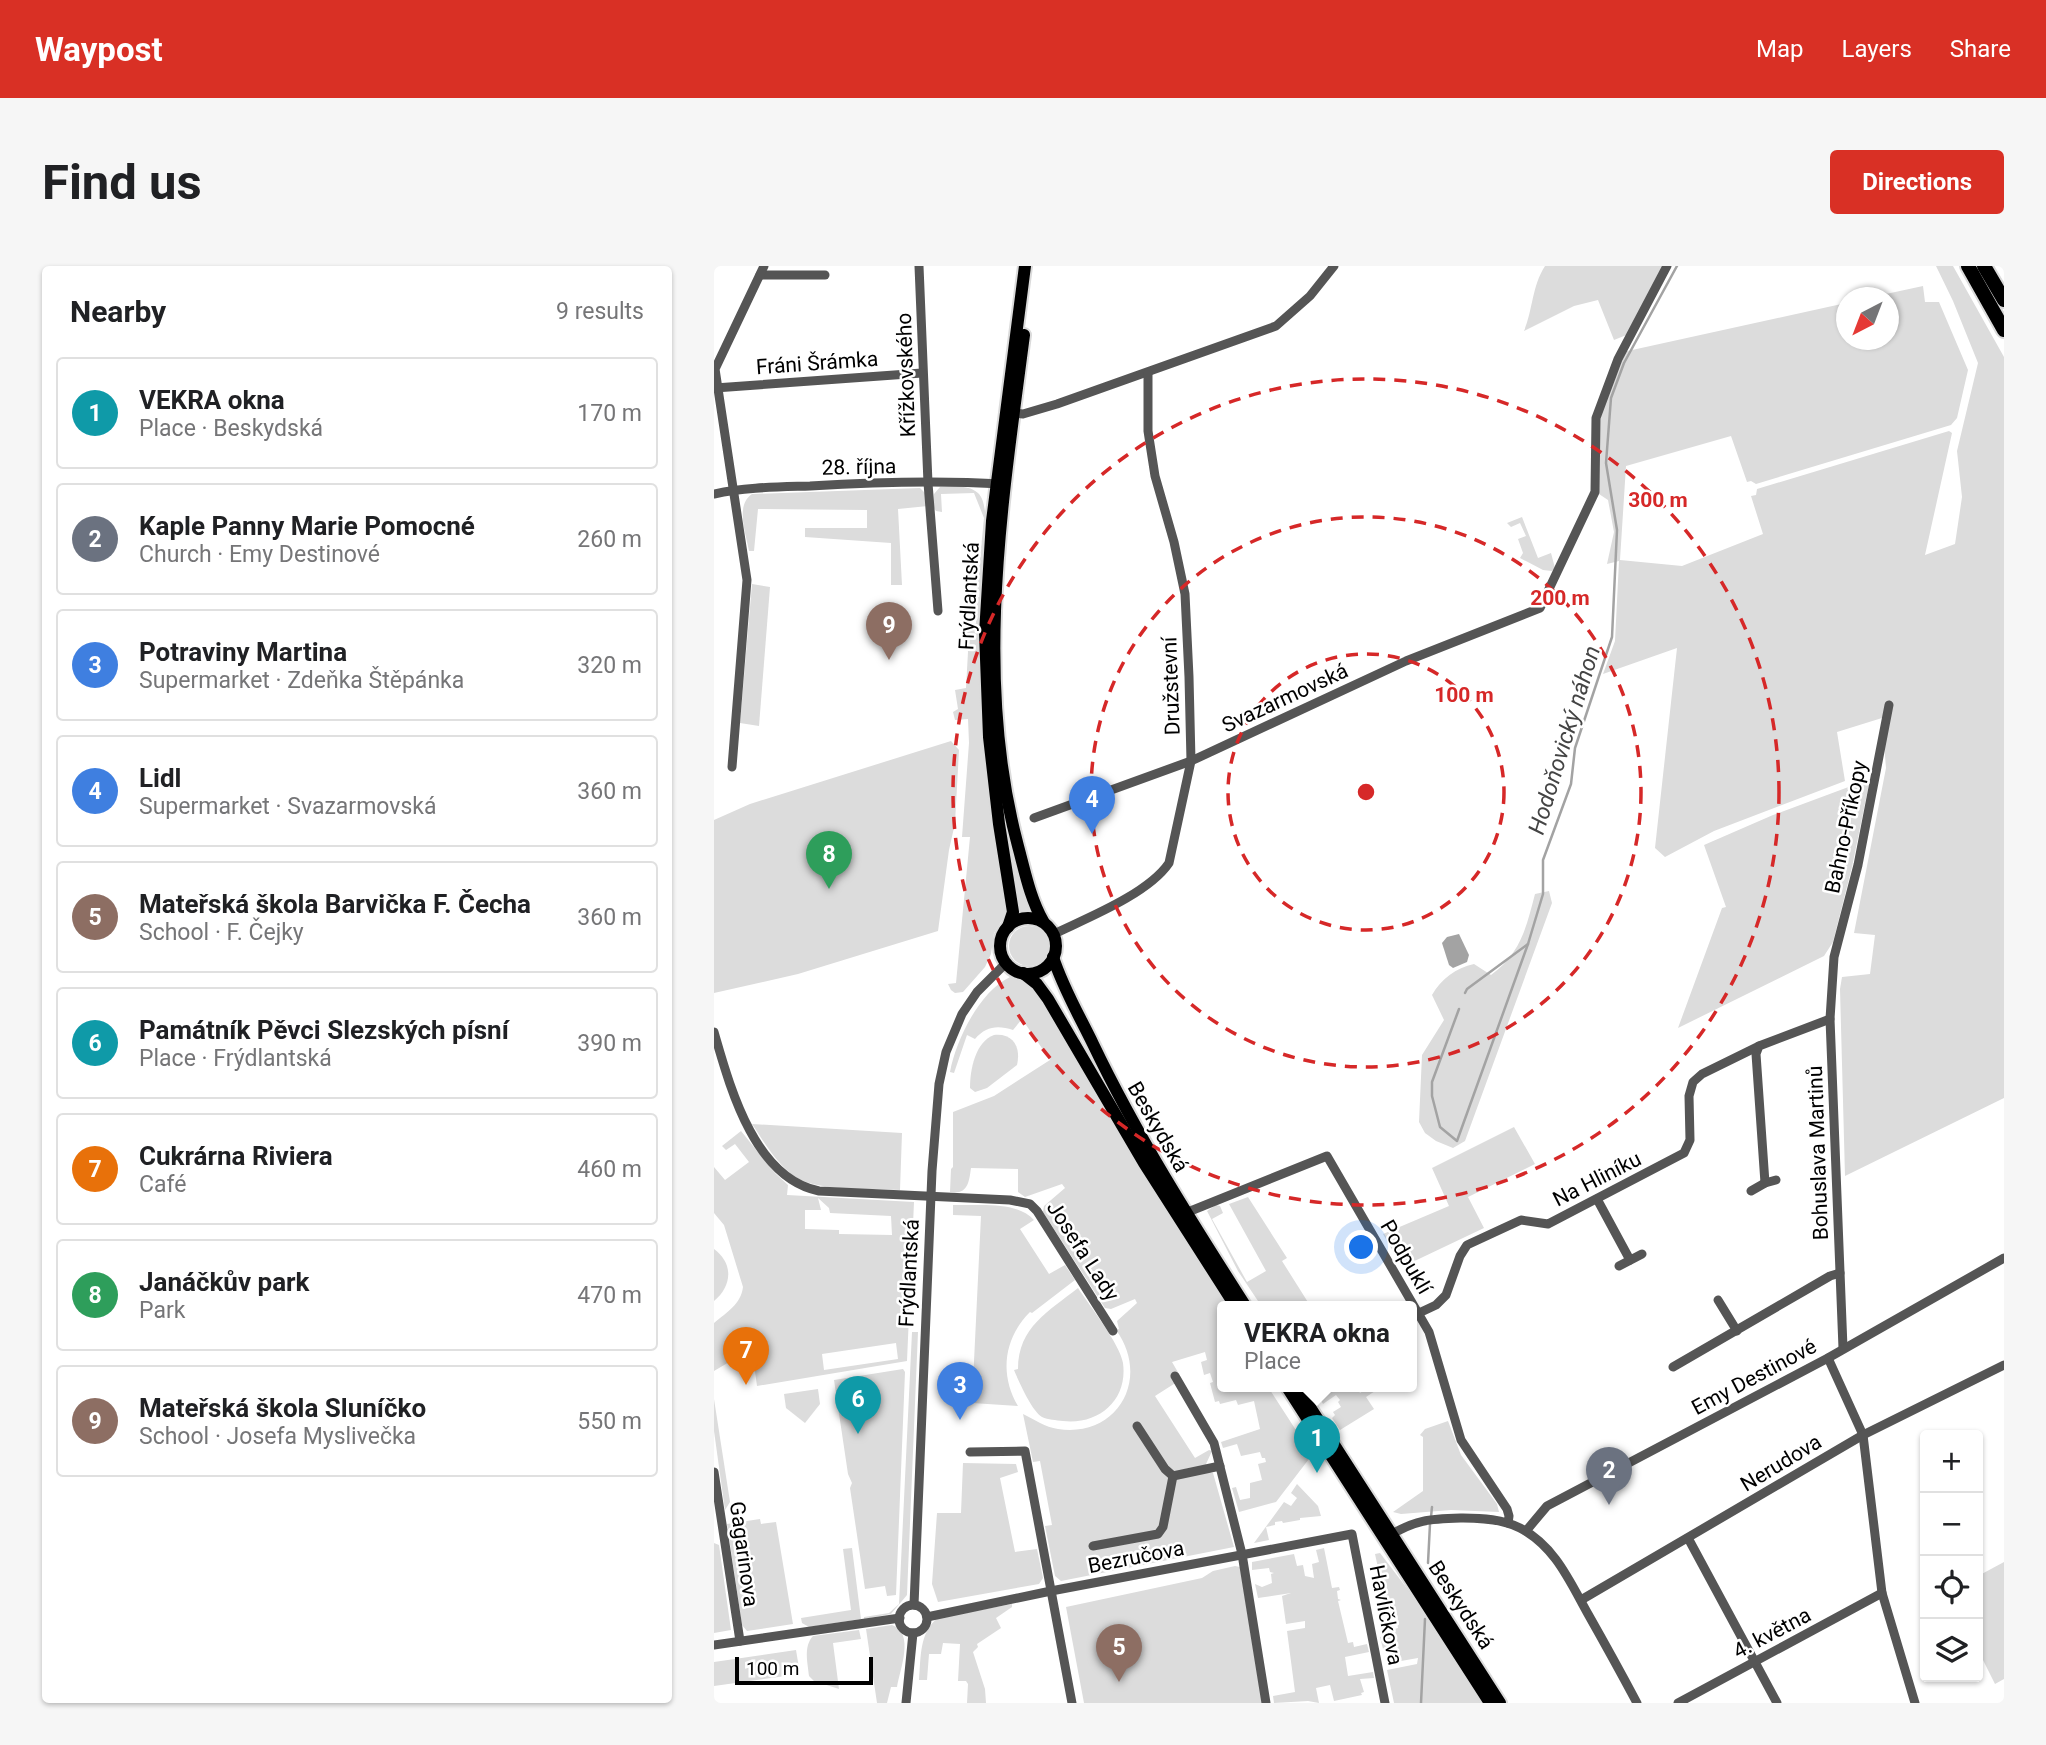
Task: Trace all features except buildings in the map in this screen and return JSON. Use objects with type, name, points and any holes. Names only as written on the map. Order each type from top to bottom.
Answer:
[{"type":"highway","points":[[1968,266],[2004,330]]},
{"type":"highway","points":[[1984,266],[2004,300]]},
{"type":"main road","name":"Frýdlantská","points":[[1008,927],[1013,912],[993,780],[986,693],[987,595],[1026,266]]},
{"type":"main road","name":"Frýdlantská","points":[[1034,266],[1014,413],[1001,484],[995,634],[998,737],[1011,822],[1031,895],[1043,922]]},
{"type":"main road","points":[[1023,919],[1043,922],[1054,934],[1056,946],[1053,957],[1043,970],[1033,974],[1023,973],[1006,964],[1000,945],[1002,935],[1008,927],[1023,919]]},
{"type":"main road","name":"Beskydská","points":[[1053,957],[1071,1003],[1123,1106],[1232,1301]]},
{"type":"main road","name":"Beskydská","points":[[1023,973],[1037,984],[1048,999],[1126,1133],[1242,1301]]},
{"type":"main road","name":"Beskydská","points":[[1290,1392],[1500,1703]]},
{"type":"main road","name":"Beskydská","points":[[1300,1392],[1490,1703]]},
{"type":"street","name":"Křížkovského","points":[[919,266],[928,483],[938,611]]},
{"type":"street","points":[[1014,413],[1023,414],[1046,407],[1276,326],[1310,296],[1334,266]]},
{"type":"street","name":"Svazarmovská","points":[[1034,818],[1191,761],[1406,661],[1540,608],[1595,492],[1596,418],[1618,359],[1667,266]]},
{"type":"street","points":[[732,767],[747,586],[735,489],[716,388],[715,369],[762,271],[825,275]]},
{"type":"street","name":"Fráni Šrámka","points":[[716,388],[922,373]]},
{"type":"street","name":"Družstevní","points":[[1054,934],[1142,889],[1166,868],[1191,761],[1185,594],[1174,542],[1155,477],[1148,431],[1148,373]]},
{"type":"street","name":"28. října","points":[[714,494],[735,489],[843,484],[962,481],[1001,484]]},
{"type":"street","name":"Bahno-Příkopy","points":[[1834,957],[1858,865],[1889,705]]},
{"type":"street","name":"Bohuslava Martinů","points":[[1834,957],[1830,1019],[1843,1348]]},
{"type":"street","name":"Frýdlantská","points":[[914,1605],[939,1084],[946,1052],[968,1005],[987,980],[1006,964]]},
{"type":"street","name":"Na Hliníku","points":[[1419,1313],[1436,1305],[1446,1295],[1460,1256],[1467,1245],[1521,1220],[1548,1224],[1684,1153],[1690,1140],[1689,1096],[1693,1082],[1702,1074],[1759,1046],[1830,1019]]},
{"type":"street","points":[[714,1032],[744,1124],[778,1170],[792,1182],[805,1189],[819,1191],[932,1197]]},
{"type":"street","points":[[1759,1046],[1756,1054],[1765,1183]]},
{"type":"street","name":"Podpuklí","points":[[1182,1215],[1327,1156],[1412,1301]]},
{"type":"street","points":[[1751,1191],[1776,1180]]},
{"type":"street","name":"Josefa Lady","points":[[932,1197],[1010,1200],[1030,1204],[1045,1222],[1113,1331]]},
{"type":"street","points":[[1597,1199],[1630,1260]]},
{"type":"street","points":[[1619,1266],[1642,1254]]},
{"type":"street","name":"Emy Destinové","points":[[1525,1531],[1547,1506],[1828,1358],[2004,1258]]},
{"type":"street","points":[[1673,1367],[1830,1276],[1840,1273]]},
{"type":"street","points":[[1718,1300],[1737,1331]]},
{"type":"street","name":"Podpuklí","points":[[1417,1310],[1429,1332],[1461,1440],[1507,1509],[1508,1523]]},
{"type":"street","points":[[1828,1358],[1863,1435],[1882,1593],[1915,1703]]},
{"type":"street","name":"Nerudova","points":[[1581,1600],[1863,1435],[2004,1365]]},
{"type":"street","points":[[1175,1376],[1214,1443],[1242,1554],[1266,1703]]},
{"type":"street","points":[[1137,1426],[1165,1469],[1174,1476]]},
{"type":"street","points":[[970,1452],[1025,1451],[1072,1703]]},
{"type":"street","points":[[1174,1476],[1220,1466]]},
{"type":"street","name":"Gagarinova","points":[[714,1472],[740,1641]]},
{"type":"street","points":[[1093,1546],[1158,1534],[1163,1527],[1174,1476]]},
{"type":"street","points":[[1388,1536],[1421,1520],[1439,1519],[1473,1518],[1508,1523],[1525,1531],[1549,1550],[1581,1600],[1637,1703]]},
{"type":"street","name":"Bezručova","points":[[927,1617],[1352,1534]]},
{"type":"street","name":"Havlíčkova","points":[[1352,1534],[1385,1703]]},
{"type":"street","points":[[1688,1538],[1777,1703]]},
{"type":"street","name":"4. května","points":[[1678,1703],[1882,1593]]},
{"type":"street","points":[[914,1605],[922,1608],[927,1617],[923,1629],[913,1633],[903,1628],[900,1618],[904,1609],[914,1605]]},
{"type":"street","points":[[714,1645],[900,1618]]},
{"type":"street","points":[[906,1703],[913,1633]]},
{"type":"shaded area","points":[[1545,266],[1664,266],[1629,334],[1614,340],[1598,300],[1574,306],[1524,331]]},
{"type":"shaded area","points":[[1936,266],[1953,266],[2004,357],[2004,1098],[1845,1176],[1840,989],[1842,977],[1870,974],[1875,935],[1854,933],[1886,768],[1882,718],[1837,732],[1845,781],[1714,831],[1665,857],[1655,848],[1677,648],[1603,674],[1615,641],[1619,561],[1607,564],[1614,532],[1608,500],[1599,494],[1600,418],[1623,352],[1836,305],[1836,350],[1899,350],[1899,291],[1923,286],[1925,302],[1939,302],[1968,370],[1957,418],[1951,425],[1756,484],[1747,482],[1731,436],[1626,466],[1620,560],[1682,566],[1763,534],[1751,496],[1756,495],[1757,489],[1949,431],[1952,433],[1925,555],[1955,544],[1962,497],[1957,451],[1978,363]]},
{"type":"shaded area","points":[[940,487],[970,488],[978,493],[982,500],[986,524],[981,591],[977,590],[984,518],[974,493],[941,494],[942,512],[936,511],[933,507],[934,494]]},
{"type":"shaded area","points":[[920,488],[927,495],[928,506],[898,509],[902,585],[891,585],[891,543],[805,537],[805,528],[867,528],[867,510],[758,509],[754,551],[749,551],[743,512],[747,499],[752,494]]},
{"type":"shaded area","points":[[1522,517],[1538,558],[1551,553],[1555,568],[1552,571],[1543,570],[1520,558],[1523,553],[1518,539],[1526,536],[1520,523],[1511,527],[1507,523]]},
{"type":"shaded area","points":[[752,584],[770,587],[759,726],[740,723]]},
{"type":"shaded area","points":[[977,597],[980,597],[981,706],[993,823],[1007,912],[994,933],[991,954],[985,967],[963,992],[955,993],[948,984],[956,983],[970,837],[962,837],[969,743],[968,719],[955,720],[953,712],[958,709],[955,690],[966,688],[968,652],[965,625],[973,627],[976,623]]},
{"type":"shaded area","points":[[951,741],[959,750],[955,823],[938,931],[798,974],[714,993],[714,820],[750,804]]},
{"type":"shaded area","points":[[1870,779],[1833,942],[1824,956],[1678,1028],[1722,908],[1726,907],[1704,845],[1773,815]]},
{"type":"shaded area","points":[[1007,826],[1031,912],[1019,913],[1005,827]]},
{"type":"shaded area","points":[[1549,891],[1552,903],[1465,1141],[1453,1148],[1436,1141],[1425,1133],[1419,1122],[1422,1055],[1444,1020],[1432,995],[1444,979],[1461,968],[1474,964],[1491,975],[1501,967],[1521,939],[1535,894]]},
{"type":"shaded area","points":[[1029,926],[1043,932],[1049,946],[1043,960],[1029,966],[1015,960],[1009,946],[1015,932]]},
{"type":"shaded area","points":[[1459,934],[1469,955],[1467,962],[1453,968],[1449,965],[1442,943],[1447,937]]},
{"type":"shaded area","points":[[1010,977],[1020,980],[1029,985],[1043,1001],[1139,1165],[1226,1301],[1217,1301],[1217,1392],[1271,1392],[1312,1455],[1276,1502],[1239,1512],[1232,1488],[1236,1487],[1240,1500],[1250,1498],[1250,1483],[1262,1480],[1258,1464],[1266,1462],[1265,1458],[1262,1458],[1260,1452],[1241,1456],[1237,1444],[1223,1448],[1221,1442],[1260,1429],[1254,1401],[1238,1405],[1236,1400],[1220,1404],[1219,1401],[1215,1402],[1210,1373],[1204,1375],[1201,1362],[1207,1360],[1205,1352],[1172,1362],[1179,1374],[1177,1382],[1155,1396],[1195,1458],[1212,1451],[1206,1464],[1209,1472],[1213,1473],[1234,1547],[1061,1581],[1055,1576],[1045,1526],[1052,1525],[1040,1461],[1033,1462],[1023,1414],[1053,1428],[1079,1429],[1097,1424],[1112,1414],[1123,1401],[1129,1385],[1130,1367],[1126,1348],[1116,1330],[1119,1329],[1117,1321],[1137,1303],[1135,1299],[1111,1309],[1105,1308],[1043,1212],[1044,1206],[1065,1188],[1062,1184],[1025,1197],[1018,1192],[1018,1169],[971,1168],[964,1189],[950,1192],[953,1112],[994,1096],[1050,1060],[1022,1019],[1013,1030],[992,1028],[983,1031],[975,1039],[967,1035],[954,1073],[950,1072],[963,1032],[979,1005],[999,984]]},
{"type":"shaded area","points":[[994,1035],[1011,1039],[1017,1048],[1017,1065],[987,1088],[975,1092],[970,1088],[975,1057],[982,1044]]},
{"type":"shaded area","points":[[752,1124],[902,1133],[900,1190],[833,1187],[797,1178],[778,1160]]},
{"type":"shaded area","points":[[1514,1127],[1535,1164],[1468,1197],[1484,1228],[1402,1267],[1383,1234],[1449,1206],[1432,1168]]},
{"type":"shaded area","points":[[741,1131],[788,1185],[787,1195],[914,1202],[907,1361],[757,1386],[751,1342],[737,1344],[729,1350],[734,1348],[736,1358],[714,1371],[714,1323],[736,1303],[743,1287],[724,1225],[714,1213],[714,1167],[725,1180],[749,1162],[735,1144],[726,1150],[722,1146]],"holes":[[[818,1198],[829,1208],[830,1213],[891,1216],[892,1235],[839,1234],[839,1230],[805,1229],[805,1210],[821,1210]],[[896,1343],[898,1359],[824,1370],[822,1354]]]},
{"type":"shaded area","points":[[1248,1197],[1287,1258],[1282,1261],[1307,1301],[1258,1301],[1238,1271],[1207,1211],[1216,1205],[1220,1206],[1223,1213],[1212,1219],[1247,1282],[1266,1271],[1229,1204]]},
{"type":"shaded area","points":[[953,1205],[996,1205],[1017,1209],[1026,1214],[1034,1220],[1020,1229],[1049,1274],[1065,1265],[1075,1280],[1030,1312],[1014,1333],[1007,1357],[1007,1369],[1008,1381],[1018,1406],[972,1403],[981,1216],[953,1215]]},
{"type":"shaded area","points":[[714,1249],[725,1261],[728,1275],[724,1289],[714,1301]]},
{"type":"shaded area","points":[[1078,1288],[1121,1355],[1121,1388],[1108,1407],[1088,1419],[1047,1419],[1034,1409],[1014,1370],[1018,1369],[1019,1354],[1029,1331],[1046,1313]]},
{"type":"shaded area","points":[[912,1332],[918,1332],[907,1595],[891,1614],[864,1619],[889,1613],[899,1604]]},
{"type":"shaded area","points":[[903,1369],[896,1595],[887,1596],[885,1586],[865,1589],[850,1488],[852,1483],[848,1474],[834,1380]]},
{"type":"shaded area","points":[[818,1389],[820,1404],[805,1423],[786,1408],[784,1394]]},
{"type":"shaded area","points":[[1317,1392],[1374,1392],[1366,1397],[1374,1409],[1340,1430],[1332,1418],[1335,1415],[1333,1412],[1341,1407],[1338,1402],[1340,1400],[1336,1395],[1323,1404]]},
{"type":"shaded area","points":[[714,1399],[730,1502],[725,1510],[714,1431]]},
{"type":"shaded area","points":[[1448,1421],[1461,1455],[1497,1504],[1499,1512],[1393,1512],[1423,1491],[1423,1437],[1420,1435],[1425,1429]]},
{"type":"shaded area","points":[[963,1463],[1016,1464],[1018,1472],[1000,1478],[1015,1552],[1037,1549],[1043,1578],[1039,1584],[938,1602],[932,1584],[937,1513],[961,1513]]},
{"type":"shaded area","points":[[1297,1484],[1318,1506],[1321,1516],[1275,1522],[1275,1525],[1266,1527],[1269,1540],[1254,1543],[1284,1502],[1291,1506],[1297,1498],[1291,1493]]},
{"type":"shaded area","points":[[760,1519],[761,1524],[776,1522],[793,1624],[747,1631],[742,1625],[727,1524]]},
{"type":"shaded area","points":[[714,1543],[719,1545],[731,1630],[714,1633]]},
{"type":"shaded area","points":[[852,1548],[861,1619],[809,1627],[802,1623],[801,1618],[851,1610],[843,1549]]},
{"type":"shaded area","points":[[1324,1548],[1332,1588],[1339,1587],[1340,1590],[1337,1591],[1338,1599],[1341,1600],[1338,1601],[1348,1643],[1353,1642],[1354,1647],[1367,1644],[1369,1652],[1345,1657],[1348,1676],[1373,1672],[1374,1678],[1360,1679],[1364,1692],[1362,1695],[1334,1701],[1330,1685],[1316,1688],[1319,1703],[1274,1703],[1273,1696],[1295,1692],[1287,1631],[1305,1628],[1305,1621],[1286,1624],[1282,1596],[1291,1593],[1258,1598],[1255,1584],[1262,1587],[1272,1583],[1271,1574],[1274,1573],[1270,1572],[1269,1568],[1252,1570],[1252,1562],[1294,1554],[1297,1566],[1303,1565],[1305,1576],[1314,1578],[1312,1564],[1319,1562],[1316,1550]]},
{"type":"shaded area","points":[[1380,1553],[1409,1591],[1481,1703],[1394,1703],[1387,1670],[1417,1664],[1418,1658],[1401,1661],[1397,1646],[1383,1649],[1380,1637],[1398,1628],[1395,1612],[1387,1613],[1388,1605],[1383,1592],[1386,1591],[1385,1586],[1382,1586],[1375,1554]]},
{"type":"shaded area","points":[[2004,1562],[2004,1679],[1995,1684],[1983,1660],[1983,1573]]},
{"type":"shaded area","points":[[1240,1567],[1262,1703],[1084,1703],[1066,1607],[1202,1578],[1213,1571]]},
{"type":"shaded area","points":[[1012,1604],[1012,1607],[996,1618],[1001,1628],[977,1644],[978,1647],[973,1652],[985,1689],[986,1703],[967,1703],[968,1684],[966,1681],[958,1681],[960,1644],[943,1643],[941,1654],[929,1654],[927,1680],[919,1680],[924,1638],[927,1630],[938,1618]]},
{"type":"shaded area","points":[[892,1625],[899,1629],[903,1636],[903,1662],[897,1687],[891,1687],[887,1703],[877,1703],[866,1629]]},
{"type":"shaded area","points":[[859,1630],[861,1639],[833,1643],[839,1689],[814,1681],[809,1676],[807,1655],[813,1636]]},
{"type":"shaded area","points":[[796,1650],[800,1674],[714,1686],[714,1662]]},
{"type":"waterway","name":"Hodoňovický náhon","points":[[1459,1009],[1432,1082],[1432,1096],[1440,1127],[1457,1141],[1528,944],[1543,894],[1543,860],[1571,784],[1575,748],[1612,637],[1617,530],[1606,463],[1611,398],[1624,363],[1677,266]]},
{"type":"waterway","points":[[1465,993],[1528,944]]},
{"type":"waterway","name":"Hodoňovický náhon","points":[[1431,1517],[1432,1507]]},
{"type":"waterway","name":"Hodoňovický náhon","points":[[1428,1563],[1430,1524]]},
{"type":"waterway","name":"Hodoňovický náhon","points":[[1421,1703],[1425,1619]]},
{"type":"place","name":"Mateřská škola Sluníčko","points":[[889,660]]},
{"type":"place","name":"Lidl","points":[[1092,834]]},
{"type":"place","name":"Janáčkův park","points":[[829,889]]},
{"type":"place","name":"Cukrárna Riviera","points":[[746,1385]]},
{"type":"place","name":"Potraviny Martina","points":[[960,1420]]},
{"type":"place","name":"Památník Pěvci Slezských písní","points":[[858,1434]]},
{"type":"place","name":"VEKRA okna","points":[[1317,1473]]},
{"type":"place","name":"Kaple Panny Marie Pomocné","points":[[1609,1505]]},
{"type":"place","name":"Mateřská škola Barvička F. Čecha","points":[[1119,1682]]}]
